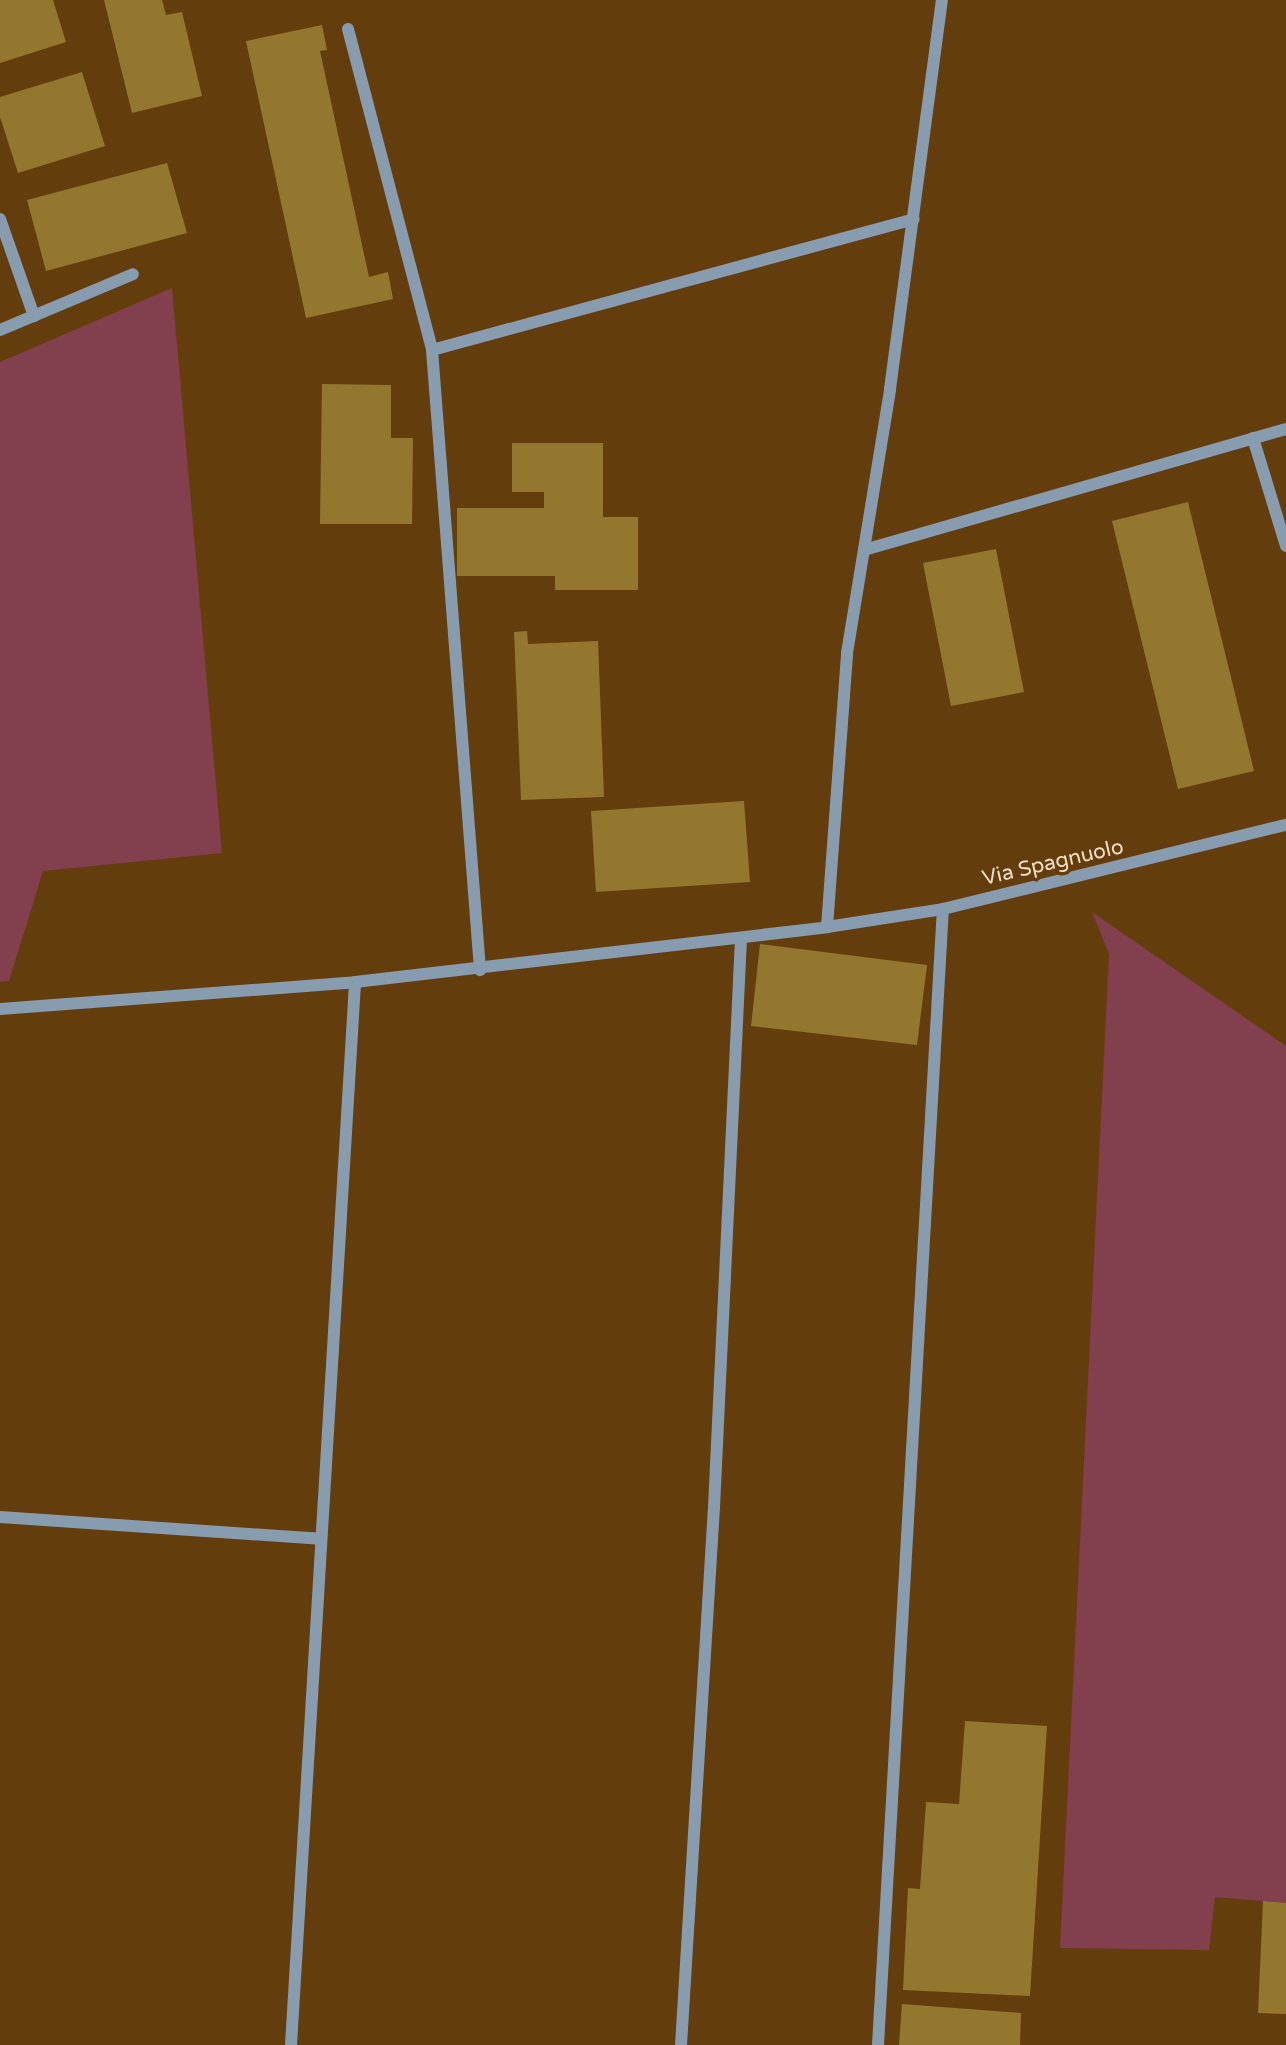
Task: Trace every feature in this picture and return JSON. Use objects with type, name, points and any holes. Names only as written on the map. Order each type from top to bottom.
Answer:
[{"type":"street","points":[[827,927],[847,653],[913,219],[942,0]]},
{"type":"street","points":[[348,29],[432,350],[480,970]]},
{"type":"street","points":[[0,219],[34,316]]},
{"type":"street","points":[[432,350],[913,219]]},
{"type":"street","points":[[0,330],[133,274]]},
{"type":"street","points":[[864,550],[1286,429]]},
{"type":"street","points":[[1254,438],[1286,547]]},
{"type":"street","name":"Via Spagnuolo","points":[[0,1009],[480,970],[827,927],[943,909],[1286,825]]},
{"type":"street","points":[[878,2045],[943,909]]},
{"type":"street","points":[[681,2045],[714,1507],[741,938]]},
{"type":"street","points":[[291,2045],[355,982]]},
{"type":"street","points":[[0,1517],[320,1539]]},
{"type":"shaded area","points":[[172,288],[222,853],[43,871],[9,981],[0,982],[0,362]]},
{"type":"shaded area","points":[[1092,912],[1286,1046],[1286,1903],[1215,1897],[1209,1950],[1060,1948],[1109,954]]},
{"type":"building","points":[[0,0],[53,0],[66,42],[0,63]]},
{"type":"building","points":[[104,0],[162,0],[166,15],[182,12],[202,96],[132,113]]},
{"type":"building","points":[[322,25],[327,50],[320,51],[369,277],[388,272],[393,299],[306,318],[246,41]]},
{"type":"building","points":[[82,72],[105,146],[18,173],[0,117],[0,97]]},
{"type":"building","points":[[167,163],[187,233],[46,271],[27,200]]},
{"type":"building","points":[[322,384],[391,385],[391,438],[413,438],[412,524],[320,524]]},
{"type":"building","points":[[512,443],[603,443],[603,517],[638,517],[638,590],[555,590],[555,576],[457,576],[457,508],[544,508],[544,492],[512,492]]},
{"type":"building","points":[[1188,502],[1254,771],[1178,789],[1112,521]]},
{"type":"building","points":[[996,549],[1024,692],[951,706],[923,563]]},
{"type":"building","points":[[527,631],[528,644],[598,641],[604,797],[521,800],[514,632]]},
{"type":"building","points":[[744,801],[750,882],[596,892],[591,811]]},
{"type":"building","points":[[760,944],[927,965],[917,1045],[751,1026]]},
{"type":"building","points":[[965,1721],[1047,1726],[1030,1996],[903,1990],[908,1888],[920,1889],[926,1802],[959,1804]]},
{"type":"building","points":[[1263,1901],[1286,1903],[1286,2014],[1258,2013]]},
{"type":"building","points":[[902,2004],[1021,2013],[1020,2045],[899,2045]]}]
